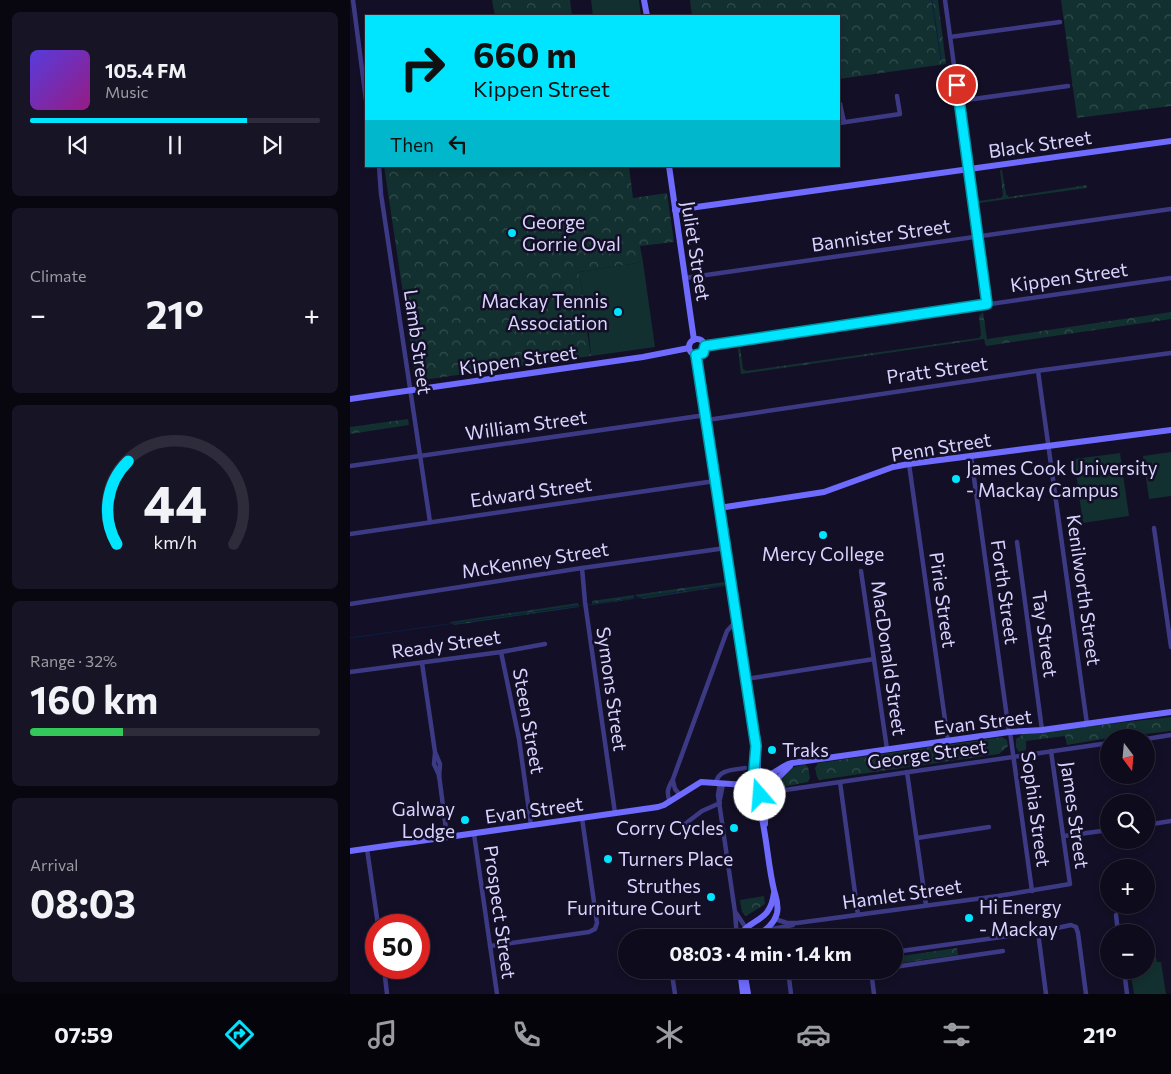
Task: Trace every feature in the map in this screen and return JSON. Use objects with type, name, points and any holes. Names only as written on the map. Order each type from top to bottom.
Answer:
[{"type":"street","points":[[353,0],[365,92]]},
{"type":"street","points":[[644,0],[647,15]]},
{"type":"street","points":[[945,0],[987,304]]},
{"type":"street","points":[[950,37],[1060,22]]},
{"type":"street","points":[[959,101],[1068,86]]},
{"type":"street","points":[[840,104],[841,123],[900,114],[897,96]]},
{"type":"street","name":"Black Street","points":[[675,210],[1171,141]]},
{"type":"street","name":"Lamb Street","points":[[379,167],[381,194],[430,522]]},
{"type":"street","name":"Juliet Street","points":[[669,167],[694,340]]},
{"type":"street","name":"Bannister Street","points":[[685,278],[1171,209]]},
{"type":"street","name":"Kippen Street","points":[[705,346],[1171,278]]},
{"type":"street","points":[[694,340],[702,341],[705,346],[703,353],[692,354],[689,348],[690,343],[694,340]]},
{"type":"street","name":"Kippen Street","points":[[350,399],[634,358],[689,348]]},
{"type":"street","name":"Pratt Street","points":[[706,417],[1171,353]]},
{"type":"street","points":[[696,355],[758,769],[766,780],[765,828]]},
{"type":"street","name":"Kenilworth Street","points":[[1038,371],[1087,724]]},
{"type":"street","name":"William Street","points":[[350,466],[706,417]]},
{"type":"street","name":"Penn Street","points":[[720,508],[824,492],[893,467],[909,464],[1171,430]]},
{"type":"street","name":"Forth Street","points":[[971,456],[1009,732]]},
{"type":"street","name":"Pirie Street","points":[[909,464],[948,741]]},
{"type":"street","name":"Edward Street","points":[[350,534],[715,481]]},
{"type":"street","points":[[1154,528],[1171,647]]},
{"type":"street","name":"Tay Street","points":[[1017,542],[1042,730]]},
{"type":"street","name":"McKenney Street","points":[[350,604],[726,548]]},
{"type":"street","name":"Symons Street","points":[[582,568],[585,602],[615,813]]},
{"type":"street","name":"MacDonald Street","points":[[861,571],[887,749]]},
{"type":"street","points":[[670,802],[667,792],[727,630],[737,620]]},
{"type":"street","points":[[725,636],[729,632],[738,632]]},
{"type":"street","name":"Ready Street","points":[[350,672],[501,652],[545,644]]},
{"type":"street","name":"Steen Street","points":[[501,652],[519,739],[531,825]]},
{"type":"street","points":[[746,679],[874,660]]},
{"type":"street","points":[[422,663],[435,752],[434,764],[439,777],[447,837]]},
{"type":"street","name":"Evan Street","points":[[763,776],[769,775],[785,765],[798,762],[1009,732],[1042,730],[1171,712]]},
{"type":"street","name":"Sophia Street","points":[[1009,732],[1032,891]]},
{"type":"street","points":[[1155,737],[1171,735]]},
{"type":"street","name":"George Street","points":[[778,791],[1100,744]]},
{"type":"street","points":[[756,746],[755,785],[760,795],[760,809],[778,906],[775,919],[766,929]]},
{"type":"street","name":"James Street","points":[[1051,751],[1070,884]]},
{"type":"street","name":"Evan Street","points":[[766,785],[779,777],[788,767],[798,762]]},
{"type":"street","name":"Evan Street","points":[[721,783],[717,777],[721,773],[745,768]]},
{"type":"street","points":[[908,772],[926,905]]},
{"type":"street","points":[[755,785],[756,776],[763,776]]},
{"type":"street","points":[[673,779],[674,788],[680,795]]},
{"type":"street","name":"Evan Street","points":[[350,851],[658,807],[670,802],[701,782],[721,783],[743,789],[755,785]]},
{"type":"street","points":[[840,782],[858,915]]},
{"type":"street","points":[[721,783],[718,795],[737,929]]},
{"type":"street","points":[[755,785],[761,789],[766,785]]},
{"type":"street","points":[[685,824],[702,811],[720,801]]},
{"type":"street","points":[[490,946],[589,932],[595,929],[597,923],[582,818]]},
{"type":"street","points":[[1155,824],[1171,821]]},
{"type":"street","points":[[917,838],[989,827]]},
{"type":"street","points":[[1064,836],[1100,831]]},
{"type":"street","name":"Prospect Street","points":[[474,834],[497,994]]},
{"type":"street","points":[[367,849],[376,914]]},
{"type":"street","name":"Hamlet Street","points":[[770,929],[797,923],[1032,891],[1070,884]]},
{"type":"street","points":[[748,927],[762,918],[768,911],[774,892]]},
{"type":"street","points":[[735,912],[748,927]]},
{"type":"street","points":[[1116,915],[1117,924]]},
{"type":"street","points":[[748,927],[768,919],[775,919]]},
{"type":"street","name":"Hamlet Street","points":[[775,919],[787,923],[797,923]]},
{"type":"street","points":[[903,951],[1038,932],[1070,925],[1076,927],[1086,994]]},
{"type":"street","points":[[1038,932],[1046,994]]},
{"type":"street","points":[[903,966],[1003,951]]},
{"type":"street","points":[[385,979],[387,994]]},
{"type":"street","points":[[673,979],[675,994]]},
{"type":"street","points":[[741,979],[743,994]]},
{"type":"street","points":[[746,979],[748,994]]},
{"type":"street","points":[[789,979],[791,994]]},
{"type":"street","points":[[872,979],[874,994]]},
{"type":"street","points":[[1125,979],[1127,994]]},
{"type":"green space","points":[[492,0],[570,0],[572,15],[495,15]]},
{"type":"green space","points":[[591,0],[639,0],[641,15],[593,15]]},
{"type":"green space","points":[[690,0],[938,0],[946,64],[840,79],[840,15],[692,15]]},
{"type":"green space","points":[[1061,0],[1171,0],[1171,106],[1077,118]]},
{"type":"green space","points":[[384,167],[629,167],[633,198],[667,193],[674,242],[640,246],[643,262],[579,272],[588,324],[586,325],[591,356],[416,381]]},
{"type":"green space","points":[[1000,170],[1002,170],[1006,194],[1009,197],[1087,185],[1087,188],[979,203],[979,201],[1001,198],[1003,195]]},
{"type":"green space","name":"Mackay Tennis Association","points":[[643,262],[655,347],[591,356],[588,324],[579,272]]},
{"type":"green space","points":[[983,312],[987,339],[1171,312],[1171,319],[986,346],[984,339],[741,374],[738,349],[740,348],[743,369],[746,371],[979,338],[981,335],[979,316]]},
{"type":"green space","points":[[408,419],[409,425],[350,434],[350,427]]},
{"type":"green space","points":[[1171,452],[1171,496],[1149,499],[1143,456]]},
{"type":"green space","points":[[1120,453],[1129,516],[1083,523],[1074,459]]},
{"type":"green space","points":[[725,582],[725,586],[643,599],[634,595]]},
{"type":"green space","points":[[634,595],[634,599],[592,605],[592,601]]},
{"type":"green space","points":[[578,603],[579,607],[454,625],[450,622]]},
{"type":"green space","points":[[1171,717],[1171,731],[1155,733],[1155,729],[1100,729],[1100,740],[1067,745],[1065,736],[1026,741],[1026,750],[1020,752],[1016,747],[1016,739],[1023,734]]},
{"type":"green space","points":[[1002,737],[1007,740],[1008,746],[999,754],[819,780],[815,768],[818,763]]},
{"type":"green space","points":[[805,764],[808,767],[810,778],[808,782],[778,788],[777,781],[791,768]]},
{"type":"green space","points":[[764,896],[765,904],[746,916],[742,912],[740,900]]},
{"type":"green space","points":[[957,948],[958,955],[903,963],[903,956]]},
{"type":"green space","points":[[1155,957],[1157,962],[1161,962],[1166,994],[1134,994],[1132,979],[1155,979]]},
{"type":"waterway","points":[[932,0],[941,60]]},
{"type":"waterway","points":[[587,605],[725,585]]},
{"type":"waterway","points":[[350,638],[583,605]]},
{"type":"place","name":"George Gorrie Oval","points":[[512,233]]},
{"type":"place","name":"Mackay Tennis Association","points":[[618,312]]},
{"type":"place","name":"James Cook University - Mackay Campus","points":[[956,479]]},
{"type":"place","name":"Mercy College","points":[[823,535]]},
{"type":"place","name":"Traks","points":[[772,750]]},
{"type":"place","name":"Galway Lodge","points":[[465,820]]},
{"type":"place","name":"Corry Cycles","points":[[734,828]]},
{"type":"place","name":"Turners Place","points":[[608,859]]},
{"type":"place","name":"Struthes Furniture Court","points":[[711,897]]},
{"type":"place","name":"Hi Energy - Mackay","points":[[969,918]]},
{"type":"route","points":[[760,795],[753,783],[756,746],[696,355],[703,353],[705,346],[987,304],[957,85]]}]
